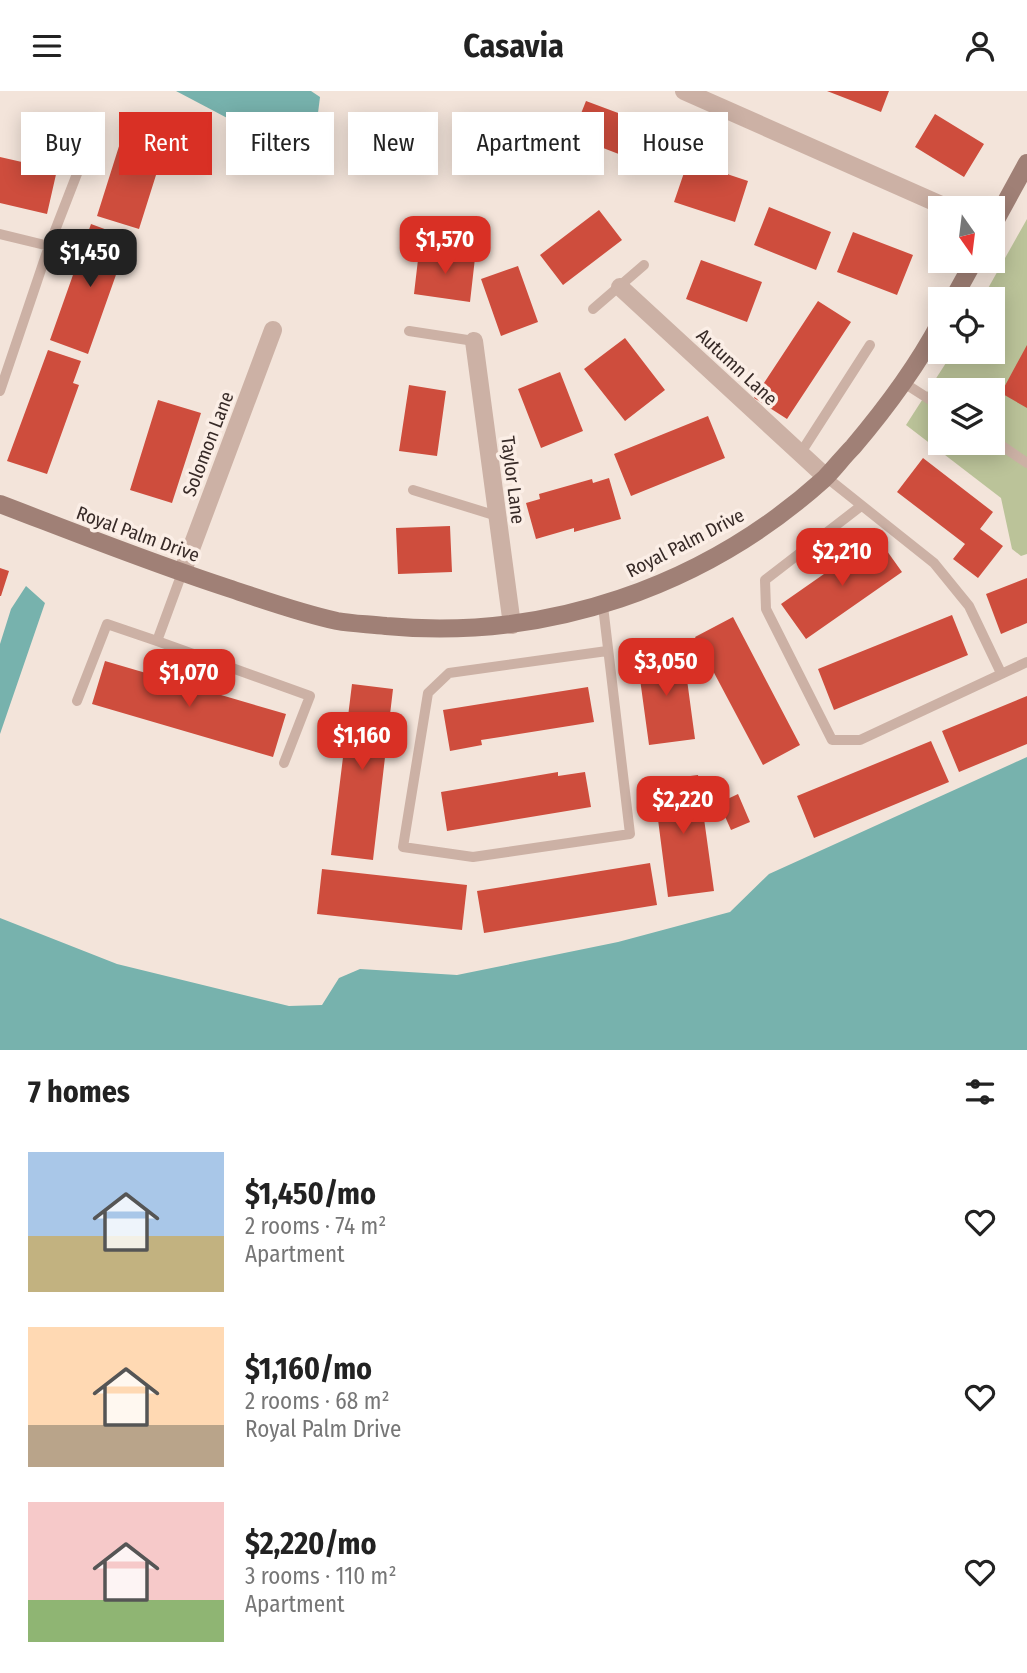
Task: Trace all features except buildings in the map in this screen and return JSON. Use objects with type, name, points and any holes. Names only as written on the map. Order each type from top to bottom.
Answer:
[{"type":"street","points":[[684,91],[928,199]]},
{"type":"street","points":[[1005,203],[1027,163]]},
{"type":"street","name":"Autumn Lane","points":[[620,286],[825,477]]},
{"type":"street","name":"Solomon Lane","points":[[182,573],[273,330]]},
{"type":"street","name":"Taylor Lane","points":[[474,341],[512,625]]},
{"type":"street","name":"Royal Palm Drive","points":[[0,504],[182,573],[293,610],[339,621],[429,630],[512,625],[603,606],[665,582],[716,556],[770,523],[825,477],[869,428],[904,383],[928,343]]},
{"type":"lane","points":[[0,391],[76,175]]},
{"type":"lane","points":[[0,234],[49,246]]},
{"type":"lane","points":[[593,310],[644,265]]},
{"type":"lane","points":[[410,331],[474,341]]},
{"type":"lane","points":[[800,454],[870,345]]},
{"type":"lane","points":[[904,383],[928,398]]},
{"type":"lane","points":[[1005,448],[1027,463]]},
{"type":"lane","points":[[825,477],[934,563],[969,606],[1001,673]]},
{"type":"lane","points":[[413,490],[496,516]]},
{"type":"lane","points":[[861,506],[765,580],[766,609],[832,740],[860,740],[1027,661]]},
{"type":"lane","points":[[157,641],[182,573]]},
{"type":"lane","points":[[603,606],[630,834],[473,857],[403,847],[428,693],[449,673],[607,650]]},
{"type":"lane","points":[[77,701],[107,624],[310,696],[284,763]]},
{"type":"green space","points":[[1027,219],[1027,554],[1021,556],[1012,549],[1001,498],[945,455],[1005,455],[1005,378],[936,378],[945,364],[1005,364],[1005,287],[989,287],[997,273],[1005,273],[1005,258]]},
{"type":"green space","points":[[928,391],[928,442],[906,425]]},
{"type":"water","points":[[176,91],[311,91],[320,97],[318,112],[226,112],[226,117]]},
{"type":"water","points":[[26,586],[45,603],[0,734],[0,644],[11,609]]},
{"type":"water","points":[[1027,757],[1027,1050],[0,1050],[0,918],[117,964],[289,1006],[322,1005],[339,978],[360,969],[457,975],[618,942],[730,912],[769,874]]}]
